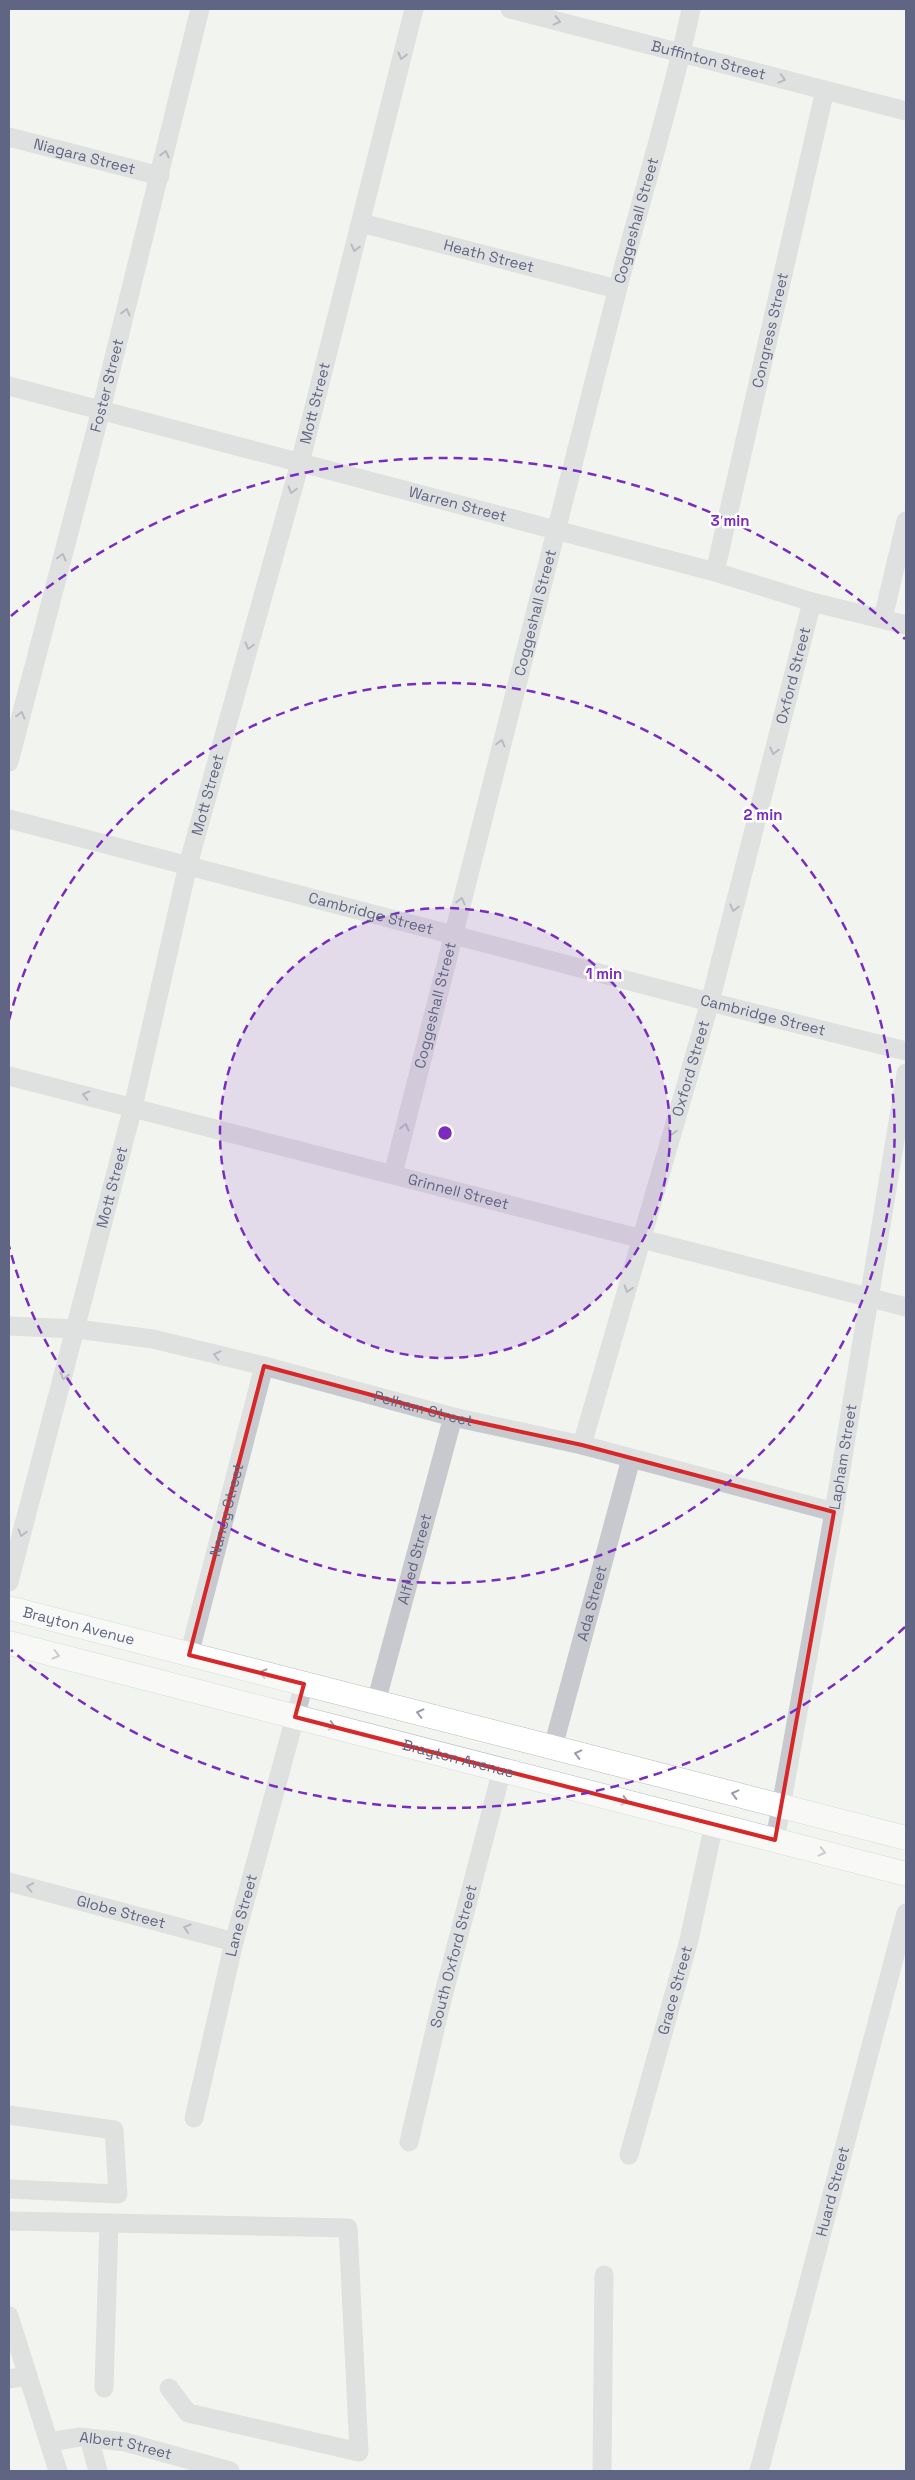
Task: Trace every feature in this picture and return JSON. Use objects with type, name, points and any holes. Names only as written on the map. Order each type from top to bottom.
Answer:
[{"type":"main road","name":"Brayton Avenue","points":[[9,1608],[906,1838]]},
{"type":"main road","name":"Brayton Avenue","points":[[9,1643],[906,1874]]},
{"type":"street","name":"Foster Street","points":[[9,762],[101,410],[200,9]]},
{"type":"street","name":"Mott Street","points":[[9,1582],[77,1329],[133,1107],[188,865],[300,463],[414,9]]},
{"type":"street","name":"Buffinton Street","points":[[510,9],[906,111]]},
{"type":"street","name":"Coggeshall Street","points":[[393,1174],[617,289],[682,53],[691,9]]},
{"type":"street","name":"Congress Street","points":[[715,572],[825,90]]},
{"type":"street","name":"Niagara Street","points":[[9,137],[160,176]]},
{"type":"street","name":"Heath Street","points":[[361,223],[617,289]]},
{"type":"street","name":"Warren Street","points":[[9,386],[715,572],[812,602],[906,625]]},
{"type":"street","points":[[883,618],[906,521]]},
{"type":"street","name":"Oxford Street","points":[[582,1445],[710,1002],[812,602]]},
{"type":"street","name":"Cambridge Street","points":[[9,819],[710,1002],[906,1051]]},
{"type":"street","name":"Lapham Street","points":[[775,1840],[870,1298],[899,1170],[906,1073]]},
{"type":"street","name":"Grinnell Street","points":[[9,1076],[133,1107],[244,1138],[393,1174],[642,1241],[906,1307]]},
{"type":"street","name":"Pelham Street","points":[[9,1326],[77,1329],[153,1339],[264,1366],[453,1417],[582,1445],[631,1460],[834,1512]]},
{"type":"street","name":"Nancy Street","points":[[189,1655],[264,1366]]},
{"type":"street","name":"Alfred Street","points":[[376,1702],[453,1417]]},
{"type":"street","name":"Ada Street","points":[[552,1747],[631,1460]]},
{"type":"street","name":"Lane Street","points":[[194,2118],[234,1942],[304,1684]]},
{"type":"street","name":"South Oxford Street","points":[[409,2142],[440,2008],[502,1770]]},
{"type":"street","name":"Grace Street","points":[[629,2155],[689,1940],[714,1824]]},
{"type":"street","name":"Globe Street","points":[[9,1882],[234,1942]]},
{"type":"street","name":"Huard Street","points":[[759,2471],[906,1913]]},
{"type":"street","points":[[9,2115],[114,2130],[118,2194],[9,2189]]},
{"type":"street","points":[[9,2221],[348,2228],[360,2452],[188,2413],[169,2388]]},
{"type":"street","points":[[104,2388],[109,2223]]},
{"type":"street","points":[[602,2471],[604,2275]]},
{"type":"street","points":[[9,2316],[58,2471]]},
{"type":"street","points":[[9,2379],[28,2376]]},
{"type":"street","name":"Albert Street","points":[[48,2442],[80,2436],[125,2442],[230,2471]]},
{"type":"street","points":[[90,2438],[98,2471]]},
{"type":"highlighted area","points":[[264,1366],[453,1417],[582,1445],[834,1512],[775,1840],[295,1717],[304,1684],[189,1655]]}]
